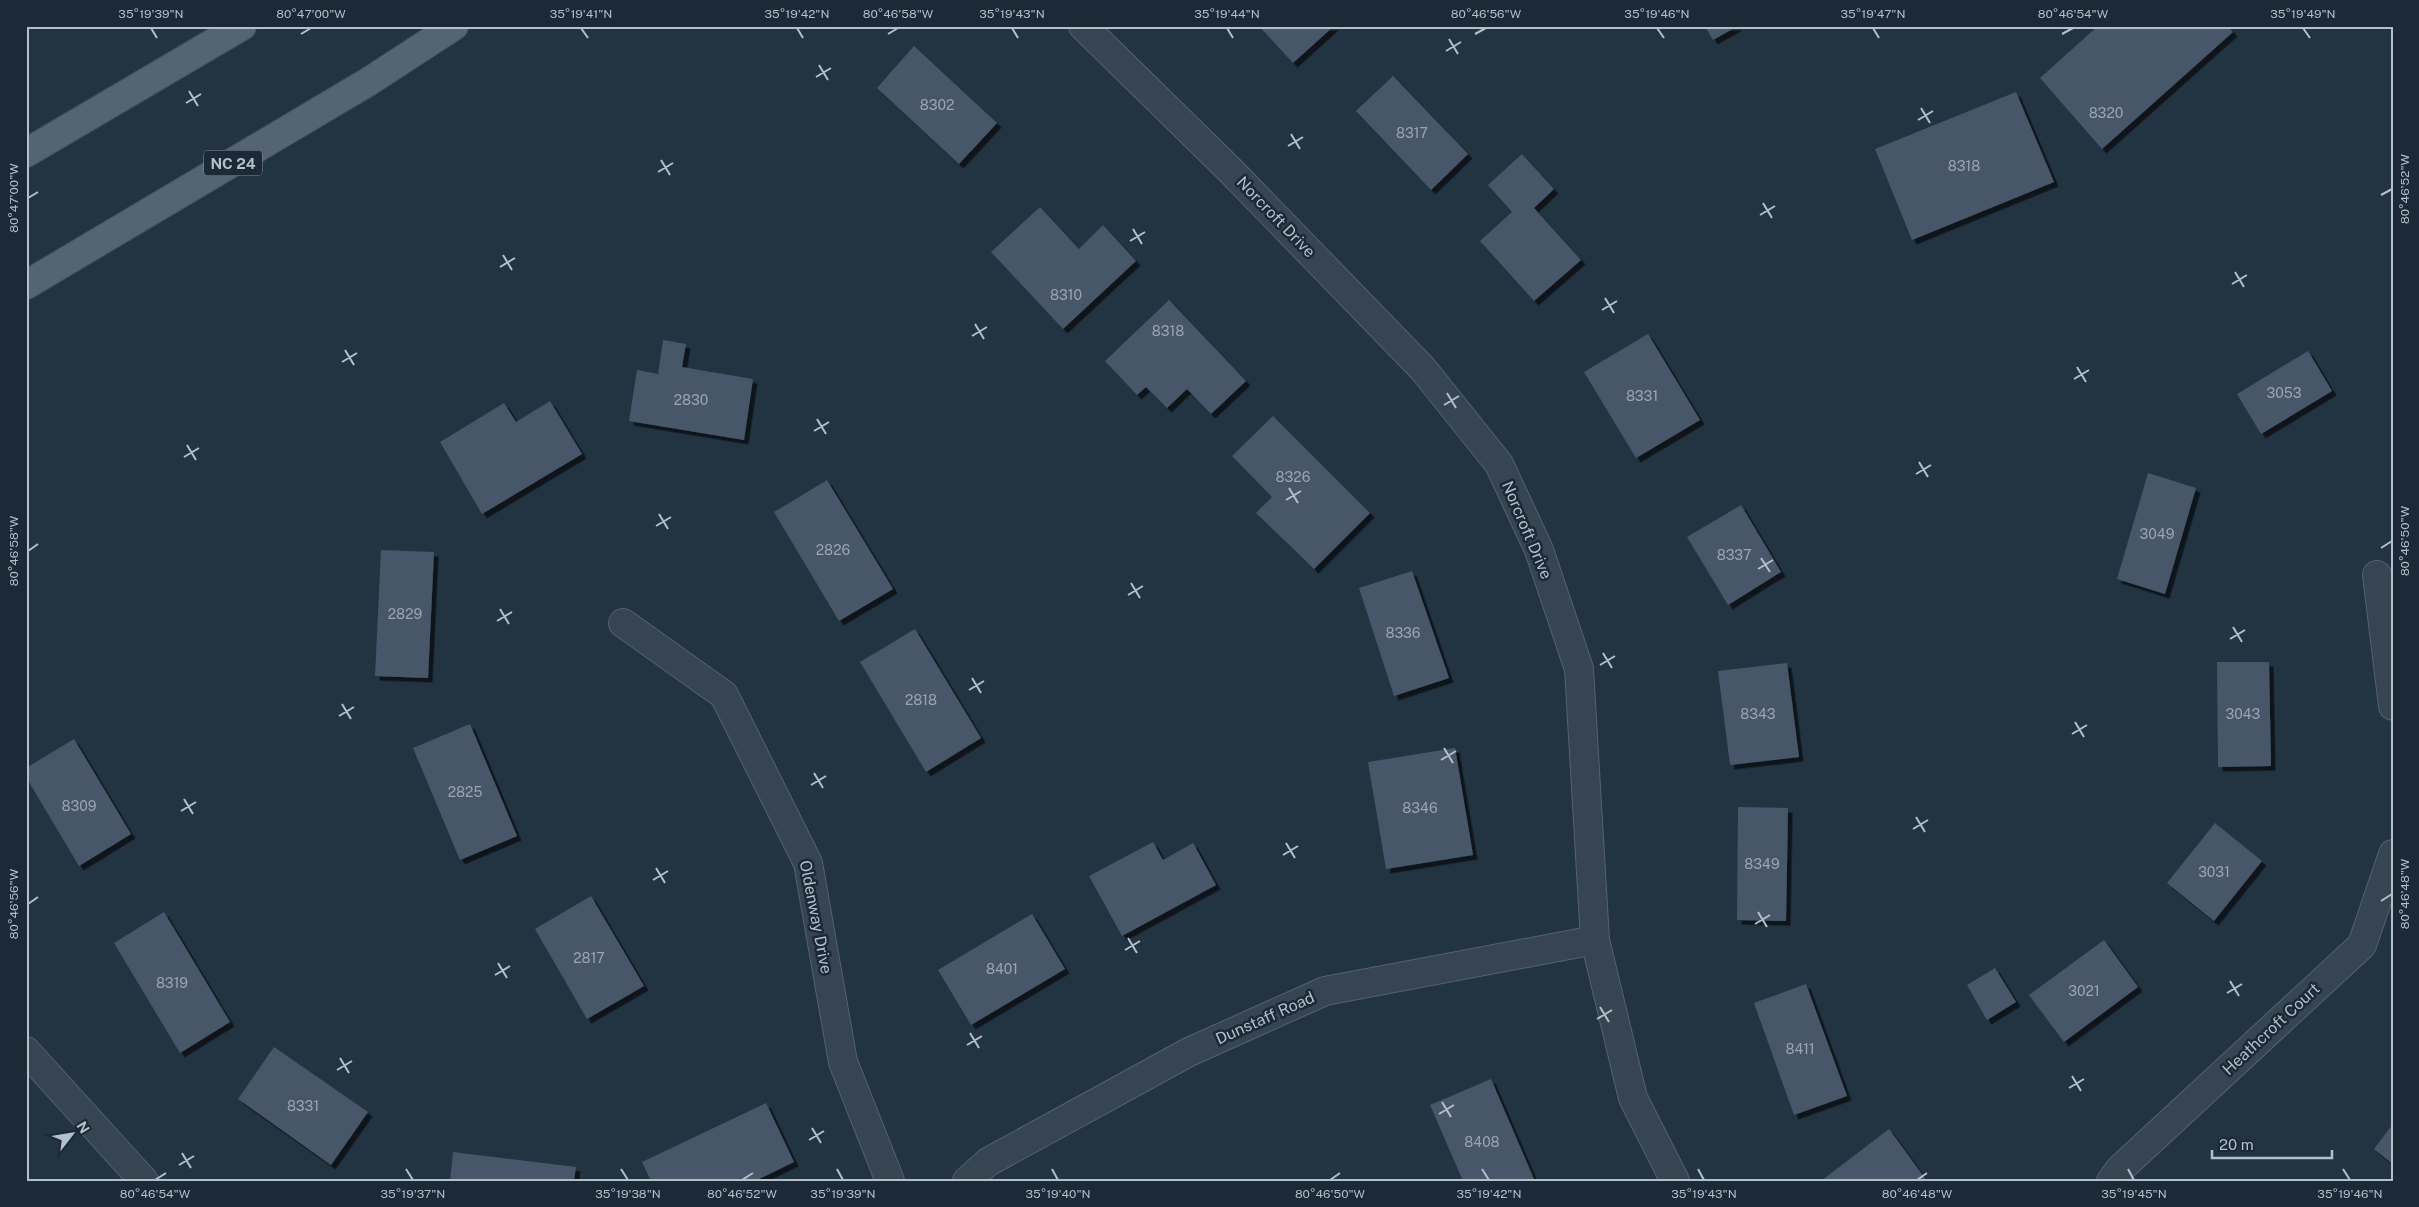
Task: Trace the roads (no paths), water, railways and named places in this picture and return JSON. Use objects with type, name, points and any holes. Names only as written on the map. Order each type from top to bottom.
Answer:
[{"type":"main road","points":[[26,153],[242,26]]},
{"type":"main road","name":"NC 24","points":[[26,285],[368,82],[447,30]]},
{"type":"street","name":"Norcroft Drive","points":[[1083,26],[1231,172],[1423,369],[1499,464],[1539,550],[1579,670],[1595,940],[1633,1098],[1675,1181]]},
{"type":"street","points":[[2377,575],[2393,706]]},
{"type":"street","name":"Oldenway Drive","points":[[623,624],[724,695],[808,862],[843,1062],[890,1181]]},
{"type":"street","name":"Heathcroft Court","points":[[2111,1181],[2120,1169],[2362,945],[2393,854]]},
{"type":"street","name":"Dunstaff Road","points":[[967,1181],[988,1162],[1189,1052],[1325,991],[1595,940]]},
{"type":"street","points":[[26,1051],[144,1181]]}]
